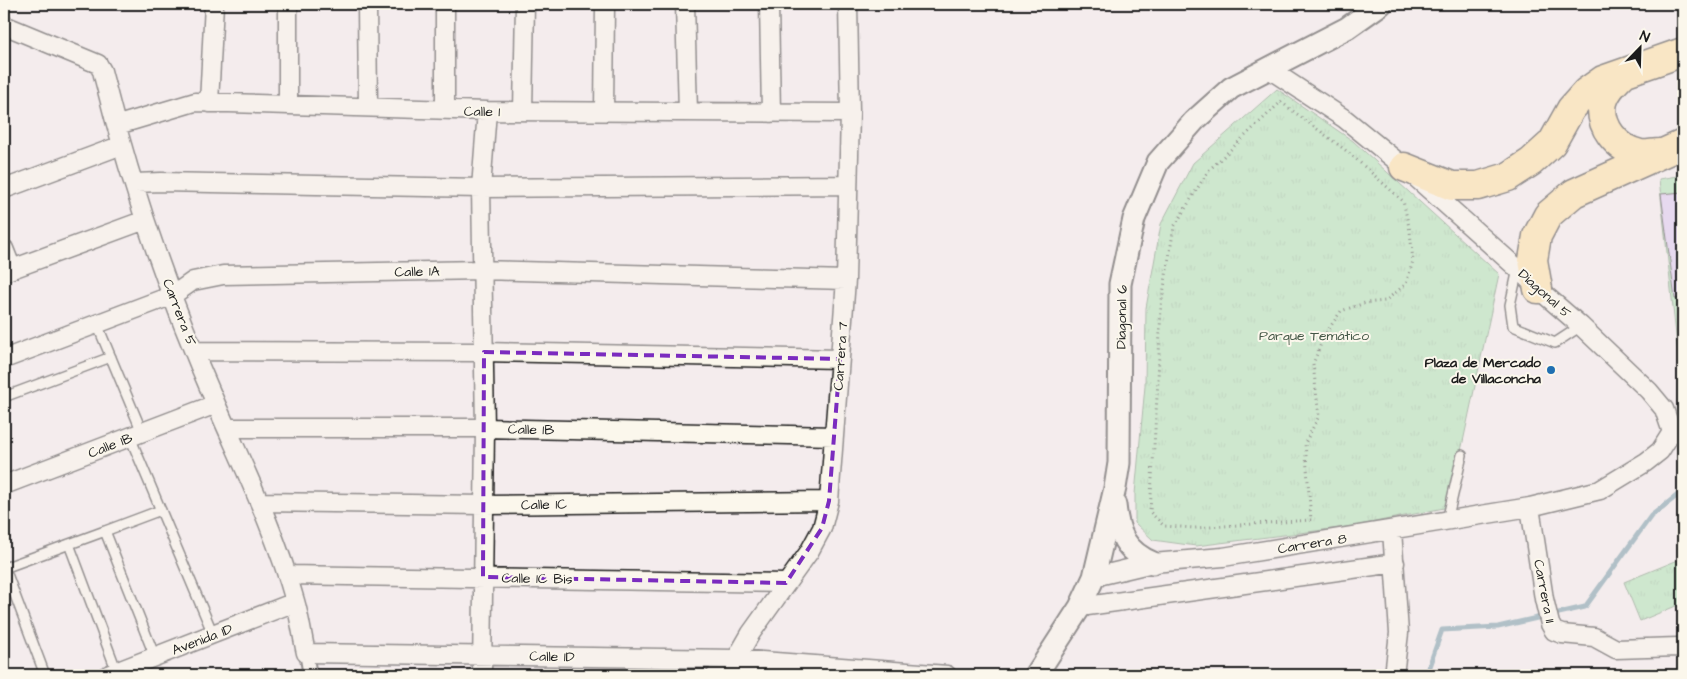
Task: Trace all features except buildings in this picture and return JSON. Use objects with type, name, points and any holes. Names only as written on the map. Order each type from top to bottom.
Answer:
[{"type":"highway","points":[[1404,167],[1452,186],[1478,186],[1508,177],[1531,162],[1552,144],[1571,109],[1586,92],[1603,80],[1677,55]]},
{"type":"highway","points":[[1623,74],[1610,86],[1603,103],[1604,121],[1611,137],[1625,149],[1642,154],[1671,148]]},
{"type":"highway","points":[[1538,290],[1533,260],[1537,236],[1548,215],[1574,193],[1671,148]]},
{"type":"street","points":[[209,102],[214,4]]},
{"type":"street","points":[[288,4],[288,105]]},
{"type":"street","points":[[368,4],[368,108]]},
{"type":"street","points":[[445,4],[445,110]]},
{"type":"street","points":[[522,111],[525,4]]},
{"type":"street","points":[[604,112],[605,4]]},
{"type":"street","points":[[684,4],[688,112]]},
{"type":"street","points":[[769,4],[771,113]]},
{"type":"street","name":"Carrera 7","points":[[736,659],[751,633],[808,552],[822,528],[830,501],[846,280],[850,113],[848,4]]},
{"type":"street","name":"Diagonal 6","points":[[1036,675],[1080,607],[1094,577],[1119,463],[1120,284],[1134,219],[1158,162],[1194,121],[1232,88],[1347,28],[1381,4]]},
{"type":"street","name":"Carrera 5","points":[[4,25],[98,64],[102,71],[145,220],[216,404],[259,502],[287,575],[306,653]]},
{"type":"street","name":"Diagonal 5","points":[[1269,68],[1345,119],[1404,167],[1518,269],[1538,290],[1581,326],[1664,409],[1672,432],[1660,451],[1646,462],[1600,490],[1530,507]]},
{"type":"street","name":"Calle 1","points":[[116,121],[195,102],[487,111],[850,113]]},
{"type":"street","points":[[482,675],[485,428],[481,188],[487,111]]},
{"type":"street","points":[[4,189],[122,145]]},
{"type":"street","points":[[134,183],[481,188],[848,185]]},
{"type":"street","points":[[4,249],[8,270],[145,220]]},
{"type":"street","name":"Calle 1A","points":[[4,359],[173,296],[193,281],[223,275],[482,270],[846,280]]},
{"type":"street","points":[[195,351],[484,352],[840,359]]},
{"type":"street","name":"Calle 1B","points":[[4,485],[216,404]]},
{"type":"street","name":"Calle 1B","points":[[228,428],[485,428],[834,436]]},
{"type":"street","points":[[1114,492],[1117,524],[1120,534],[1131,549],[1153,563]]},
{"type":"street","name":"Calle 1C","points":[[259,502],[484,505],[830,501]]},
{"type":"street","name":"Carrera 8","points":[[1094,577],[1153,563],[1223,557],[1530,507]]},
{"type":"street","name":"Carrera 11","points":[[1530,507],[1544,599],[1550,624],[1554,631],[1562,634],[1594,637],[1616,649],[1678,647],[1683,649]]},
{"type":"street","points":[[1392,530],[1399,633],[1394,675]]},
{"type":"street","points":[[1080,607],[1394,563]]},
{"type":"street","name":"Calle 1C Bis","points":[[287,575],[786,583]]},
{"type":"street","name":"Avenida 1D","points":[[112,673],[295,602]]},
{"type":"street","points":[[306,653],[310,675]]},
{"type":"street","name":"Calle 1D","points":[[306,653],[736,659],[947,675]]},
{"type":"street","points":[[716,675],[736,659],[750,675]]},
{"type":"lane","points":[[1518,269],[1510,305],[1513,326],[1555,343],[1581,326]]},
{"type":"lane","points":[[97,324],[110,357],[161,510],[213,634]]},
{"type":"lane","points":[[4,397],[110,357]]},
{"type":"lane","points":[[1447,521],[1462,455]]},
{"type":"lane","points":[[45,675],[4,567],[161,510]]},
{"type":"lane","points":[[105,531],[155,657]]},
{"type":"lane","points":[[69,544],[112,673]]},
{"type":"path","points":[[1282,102],[1348,152],[1404,201],[1413,261],[1406,284],[1385,301],[1365,303],[1341,311],[1324,336],[1313,364],[1319,416],[1305,443],[1311,520],[1195,528],[1164,526],[1150,512],[1161,306],[1174,227],[1208,171],[1282,102],[1295,86]]},
{"type":"highlighted area","points":[[484,352],[840,359],[829,501],[822,528],[786,583],[483,577]]},
{"type":"green space","name":"Parque Temático","points":[[1277,89],[1353,141],[1499,274],[1449,507],[1355,526],[1196,546],[1153,540],[1135,523],[1135,494],[1145,386],[1146,308],[1161,224],[1193,163]]},
{"type":"green space","points":[[1683,175],[1683,400],[1659,179]]},
{"type":"green space","points":[[1683,558],[1683,603],[1640,621],[1624,582]]},
{"type":"waterway","points":[[1426,675],[1442,630],[1498,627],[1585,607],[1651,516],[1683,491]]},
{"type":"place","name":"Plaza de Mercado de Villaconcha","points":[[1551,370]]}]
